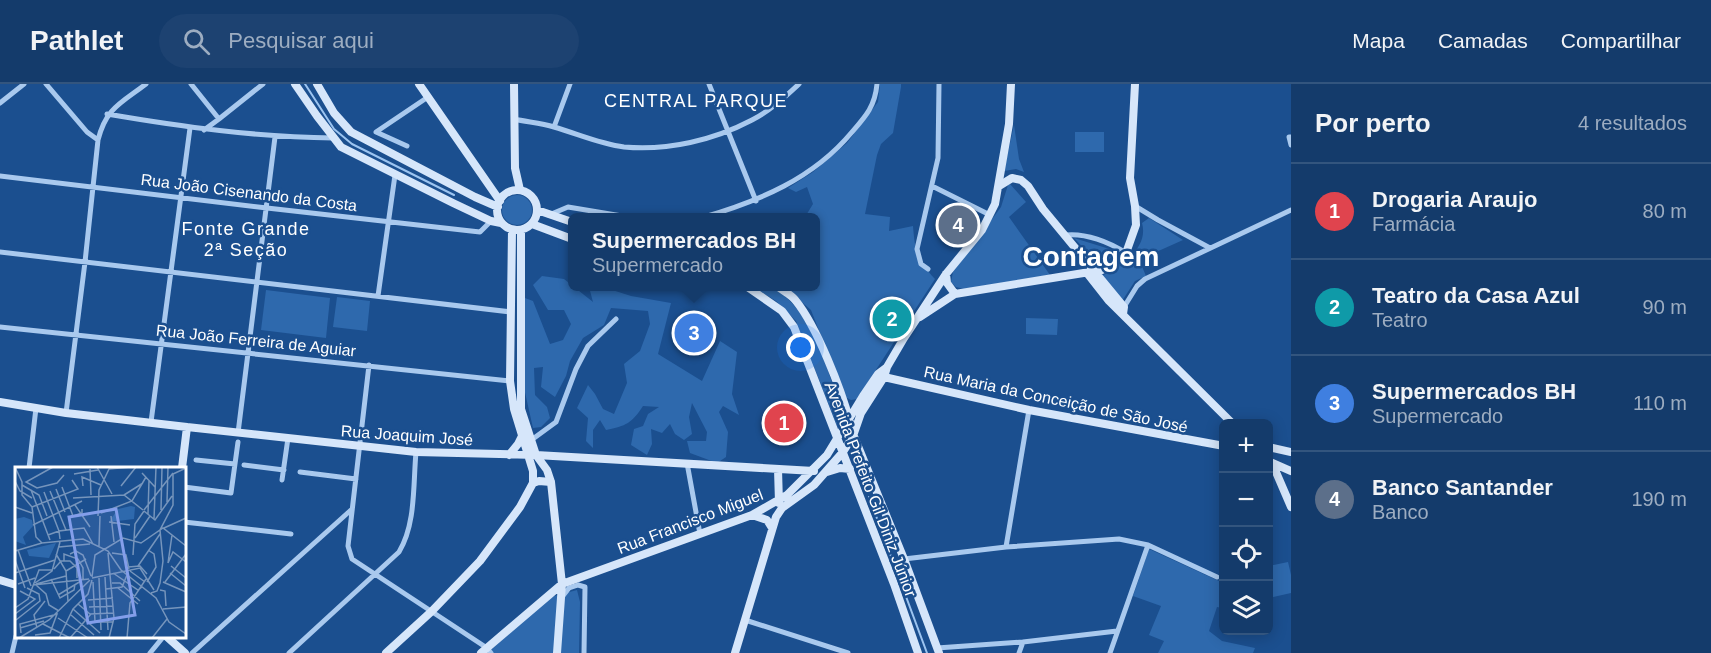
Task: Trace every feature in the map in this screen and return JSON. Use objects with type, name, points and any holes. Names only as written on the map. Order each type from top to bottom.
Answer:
[{"type":"street","points":[[0,103],[24,84]]},
{"type":"street","points":[[46,84],[87,132],[98,140]]},
{"type":"street","points":[[66,413],[98,140],[107,114],[146,84]]},
{"type":"street","points":[[191,84],[219,119]]},
{"type":"street","points":[[204,130],[263,84]]},
{"type":"street","points":[[295,84],[341,147],[491,221],[517,230],[532,224],[537,210],[534,199],[529,194],[520,190],[509,192],[488,182]]},
{"type":"street","points":[[317,84],[334,113],[351,132],[482,201],[499,204]]},
{"type":"street","points":[[419,84],[488,182],[499,204],[498,214],[501,223]]},
{"type":"street","points":[[512,84],[516,177],[520,190]]},
{"type":"street","points":[[554,127],[570,84]]},
{"type":"street","points":[[709,84],[756,201]]},
{"type":"street","points":[[514,119],[554,127],[590,140],[625,147],[659,147],[690,143],[754,120],[780,102],[800,84]]},
{"type":"street","points":[[717,213],[756,201],[782,189],[814,169],[845,140],[867,115],[876,100],[877,84]]},
{"type":"street","points":[[928,269],[921,264],[917,249],[938,158],[939,84]]},
{"type":"street","points":[[887,367],[946,274],[982,230],[995,204],[1009,124],[1011,84]]},
{"type":"street","points":[[917,320],[955,294],[1090,272],[1109,267],[1126,253],[1132,242],[1137,219],[1130,178],[1135,84]]},
{"type":"street","points":[[407,146],[376,132],[428,97]]},
{"type":"street","points":[[107,114],[204,130],[275,137],[333,138]]},
{"type":"street","points":[[151,422],[190,128]]},
{"type":"street","points":[[238,433],[275,137]]},
{"type":"street","points":[[1290,137],[1291,145]]},
{"type":"street","points":[[378,296],[395,175]]},
{"type":"street","name":"Rua João Cisenando da Costa","points":[[0,176],[480,231],[491,221]]},
{"type":"street","points":[[499,204],[509,192],[516,177]]},
{"type":"street","points":[[999,186],[1012,178],[1021,180],[1066,236],[1109,301],[1123,310],[1229,419]]},
{"type":"street","points":[[932,186],[990,215]]},
{"type":"street","points":[[1135,206],[1210,248]]},
{"type":"street","points":[[549,214],[568,207],[604,213]]},
{"type":"street","points":[[537,210],[568,220]]},
{"type":"street","points":[[1123,310],[1137,286],[1145,279],[1291,210]]},
{"type":"street","points":[[1137,219],[1148,214]]},
{"type":"street","points":[[532,224],[568,237]]},
{"type":"street","points":[[517,230],[511,312],[510,381],[514,409],[522,436],[531,455],[548,470],[551,482],[562,584],[556,653]]},
{"type":"street","points":[[386,653],[480,561],[520,507],[533,483],[530,441],[520,409],[517,230]]},
{"type":"street","points":[[1066,236],[1074,234],[1096,239],[1126,253]]},
{"type":"street","points":[[0,252],[511,312]]},
{"type":"street","points":[[946,274],[947,283],[955,294]]},
{"type":"street","name":"Avenida Prefeito Gil Diniz Júnior","points":[[757,291],[782,311],[794,327],[894,584],[918,653]]},
{"type":"street","name":"Avenida Prefeito Gil Diniz Júnior","points":[[784,291],[795,298],[809,320],[842,398],[853,436],[904,559],[938,651]]},
{"type":"street","points":[[530,441],[556,422],[576,369],[588,346],[616,319]]},
{"type":"street","name":"Rua João Ferreira de Aguiar","points":[[0,327],[510,381]]},
{"type":"street","points":[[369,365],[348,546],[351,558],[432,610],[486,651],[562,584]]},
{"type":"street","name":"Rua Francisco Miguel","points":[[562,584],[780,505],[814,485],[843,452],[853,436],[861,413],[884,377],[887,367]]},
{"type":"street","name":"Rua Francisco Miguel","points":[[780,505],[827,455],[879,374],[887,367]]},
{"type":"street","name":"Rua Maria da Conceição de São José","points":[[884,377],[1029,410],[1219,445]]},
{"type":"street","points":[[842,398],[860,403]]},
{"type":"street","name":"Rua Joaquim José","points":[[0,402],[66,413],[187,428],[416,452],[531,455],[814,471]]},
{"type":"street","points":[[29,467],[36,408]]},
{"type":"street","points":[[1006,547],[1029,410]]},
{"type":"street","points":[[182,467],[187,428]]},
{"type":"street","points":[[509,455],[522,436]]},
{"type":"street","points":[[282,480],[288,438]]},
{"type":"street","points":[[186,487],[231,493],[238,442]]},
{"type":"street","points":[[1273,448],[1291,452]]},
{"type":"street","points":[[289,653],[375,575],[399,552],[406,541],[410,527],[416,452]]},
{"type":"street","points":[[196,460],[235,464]]},
{"type":"street","points":[[687,464],[700,534]]},
{"type":"street","points":[[1273,464],[1291,471]]},
{"type":"street","points":[[244,465],[284,470]]},
{"type":"street","points":[[1273,467],[1291,507]]},
{"type":"street","points":[[826,473],[840,468],[850,469]]},
{"type":"street","points":[[735,653],[780,505],[778,469]]},
{"type":"street","points":[[300,472],[356,479]]},
{"type":"street","points":[[533,483],[551,482]]},
{"type":"street","points":[[192,653],[352,509]]},
{"type":"street","points":[[752,515],[767,520],[772,528]]},
{"type":"street","points":[[186,522],[291,534]]},
{"type":"street","points":[[904,559],[1006,547],[1119,538],[1148,544],[1217,577]]},
{"type":"street","points":[[1110,653],[1148,544]]},
{"type":"street","points":[[584,653],[585,576]]},
{"type":"street","points":[[0,580],[15,585]]},
{"type":"street","points":[[562,599],[568,588],[578,585],[585,587]]},
{"type":"street","points":[[745,620],[848,653]]},
{"type":"street","points":[[938,651],[1118,631]]},
{"type":"street","points":[[12,653],[16,638]]},
{"type":"street","points":[[150,653],[163,638]]},
{"type":"street","points":[[167,638],[185,653]]},
{"type":"street","points":[[1019,653],[1023,642]]},
{"type":"shaded area","points":[[880,84],[901,84],[893,133],[881,144],[877,155],[865,214],[890,217],[889,231],[913,226],[918,255],[935,279],[857,399],[851,400],[845,397],[811,310],[789,291],[820,291],[820,213],[807,213],[813,204],[807,187],[796,192],[788,188],[813,172],[847,143],[878,102]]},
{"type":"shaded area","points":[[1014,125],[1019,159],[1024,172],[1016,169],[1004,171]]},
{"type":"shaded area","points":[[1075,132],[1104,132],[1104,152],[1075,152]]},
{"type":"shaded area","points":[[1010,184],[1026,202],[1009,217],[1050,275],[964,289],[956,287],[951,282],[953,272],[1001,207]]},
{"type":"shaded area","points":[[517,195],[528,199],[532,210],[528,221],[517,225],[506,221],[502,210],[506,199]]},
{"type":"shaded area","points":[[1149,218],[1183,240],[1145,257],[1144,254],[1138,257],[1146,276],[1135,281],[1122,301],[1102,276],[1132,255],[1141,241],[1142,223]]},
{"type":"shaded area","points":[[1074,238],[1116,251],[1117,254],[1100,265]]},
{"type":"shaded area","points":[[542,276],[564,279],[568,282],[568,291],[579,291],[593,302],[590,291],[615,291],[671,303],[658,354],[702,381],[720,341],[737,352],[732,394],[739,415],[723,406],[719,412],[728,432],[726,457],[717,463],[690,453],[687,441],[706,441],[707,432],[692,403],[689,417],[692,434],[684,440],[675,434],[670,424],[662,433],[651,429],[652,444],[647,455],[631,445],[634,429],[643,426],[648,414],[659,407],[643,406],[632,420],[613,429],[606,430],[600,420],[593,430],[593,448],[586,441],[588,418],[577,408],[588,385],[603,409],[614,414],[627,383],[624,364],[640,351],[650,324],[648,311],[611,308],[604,325],[583,338],[570,361],[566,376],[555,397],[541,387],[543,367],[534,368],[535,395],[547,407],[550,418],[541,427],[533,428],[524,388],[525,298],[533,301],[550,344],[563,340],[571,324],[564,310],[548,310],[533,285]]},
{"type":"shaded area","points":[[266,290],[330,298],[326,338],[261,330]]},
{"type":"shaded area","points":[[760,291],[776,291],[786,298],[809,327],[825,363],[844,417],[838,428],[796,321],[776,301]]},
{"type":"shaded area","points":[[337,297],[370,301],[367,331],[333,327]]},
{"type":"shaded area","points":[[1026,318],[1058,319],[1057,335],[1026,334]]},
{"type":"shaded area","points":[[1149,549],[1219,581],[1219,607],[1217,607],[1209,631],[1222,641],[1255,648],[1253,653],[1158,653],[1164,641],[1149,635],[1161,606],[1133,596]]},
{"type":"shaded area","points":[[1288,562],[1291,593],[1273,597],[1273,565]]},
{"type":"shaded area","points":[[577,590],[580,602],[579,653],[492,653],[490,651],[547,598]]},
{"type":"waterway","points":[[305,84],[334,129],[352,144],[454,195]]},
{"type":"waterway","points":[[869,497],[927,653]]},
{"type":"place","name":"Banco Santander","points":[[958,225]]},
{"type":"place","name":"Teatro da Casa Azul","points":[[892,319]]},
{"type":"place","name":"Supermercados BH","points":[[694,333]]},
{"type":"place","name":"Drogaria Araujo","points":[[784,423]]},
{"type":"district","name":"CENTRAL PARQUE","points":[[696,101]]},
{"type":"district","name":"Fonte Grande 2ª Seção","points":[[246,239]]},
{"type":"district","name":"Contagem","points":[[1091,256]]}]
